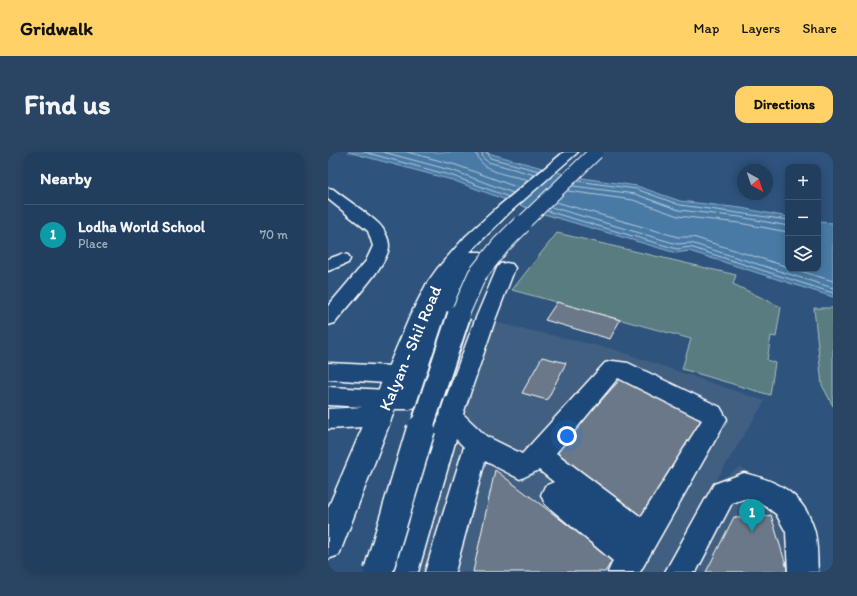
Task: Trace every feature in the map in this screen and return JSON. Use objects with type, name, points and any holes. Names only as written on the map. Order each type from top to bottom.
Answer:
[{"type":"main road","name":"Kalyan - Shil Road","points":[[419,390],[448,297],[459,277],[477,254],[491,231],[572,152]]},
{"type":"main road","name":"Kalyan - Shil Road","points":[[328,544],[384,408],[396,374],[430,296],[442,274],[462,251],[491,231],[585,152]]},
{"type":"main road","points":[[378,572],[434,387],[458,315],[477,275],[501,245],[596,152]]},
{"type":"main road","points":[[384,408],[419,390]]},
{"type":"street","points":[[328,192],[378,232],[382,247],[379,255],[328,318]]},
{"type":"street","points":[[328,209],[361,234],[380,240]]},
{"type":"street","points":[[403,572],[451,416],[506,268]]},
{"type":"street","points":[[328,371],[396,374],[419,390],[451,416],[477,444],[520,467],[531,462],[539,455],[613,369],[620,369],[712,414],[715,419],[633,556]]},
{"type":"street","points":[[328,396],[384,408]]},
{"type":"street","points":[[328,419],[384,408]]},
{"type":"street","points":[[440,572],[477,444]]},
{"type":"street","points":[[539,455],[633,556]]},
{"type":"street","points":[[680,572],[722,493],[744,486],[766,491],[786,505],[800,530],[803,572]]},
{"type":"street","points":[[554,495],[633,556]]},
{"type":"shaded area","points":[[489,321],[613,349],[765,401],[714,484],[740,467],[789,492],[810,572],[420,572],[451,436]]},
{"type":"green space","points":[[557,233],[736,275],[733,284],[781,307],[776,337],[771,336],[767,360],[775,363],[770,395],[682,369],[691,339],[512,290]]},
{"type":"green space","points":[[814,308],[833,308],[833,406],[822,385]]},
{"type":"water","points":[[348,152],[484,152],[575,177],[637,186],[680,201],[741,208],[785,216],[785,272],[821,272],[821,222],[833,223],[833,297],[689,251],[676,253],[544,214],[452,180]]},
{"type":"building","points":[[557,302],[620,320],[610,339],[545,320]]},
{"type":"building","points":[[542,357],[566,363],[547,400],[522,393]]},
{"type":"building","points":[[626,373],[702,418],[644,524],[551,456]]},
{"type":"building","points":[[495,470],[613,559],[605,572],[473,572]]},
{"type":"building","points":[[771,515],[788,572],[706,572],[734,517],[754,519]]},
{"type":"place","name":"Lodha World School","points":[[752,532]]}]
